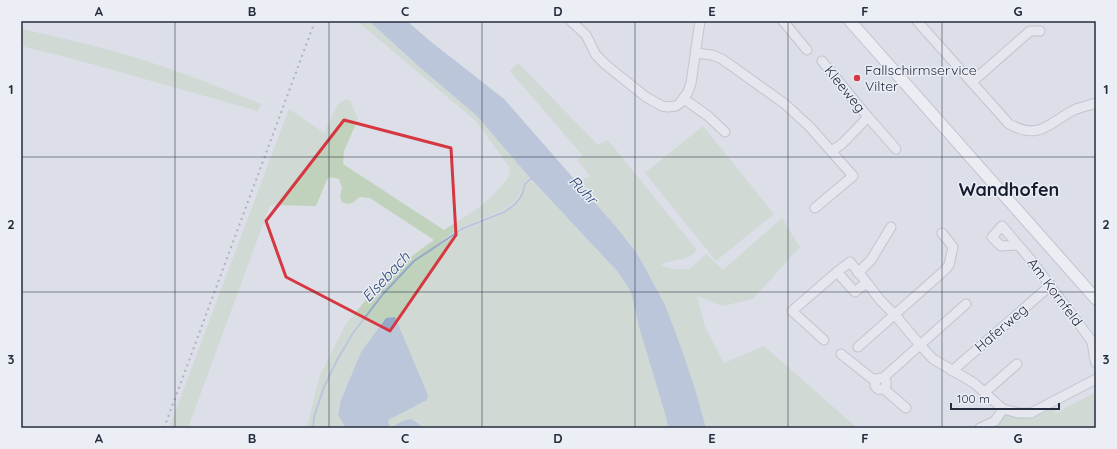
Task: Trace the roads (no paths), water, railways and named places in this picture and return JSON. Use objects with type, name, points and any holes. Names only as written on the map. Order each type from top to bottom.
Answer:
[{"type":"main road","points":[[850,21],[1096,299]]},
{"type":"street","points":[[572,21],[586,35],[596,55],[606,65],[646,96],[662,106],[668,107],[676,106],[684,99],[688,92],[691,83],[700,21]]},
{"type":"street","points":[[782,21],[807,50]]},
{"type":"street","points":[[917,21],[1009,124],[1018,129],[1034,131],[1044,129],[1074,110],[1096,103]]},
{"type":"street","points":[[972,82],[1030,31],[1040,31]]},
{"type":"street","points":[[696,53],[712,55],[722,60],[785,104],[810,127],[853,176],[816,208]]},
{"type":"street","name":"Kleeweg","points":[[822,61],[896,149]]},
{"type":"street","points":[[684,99],[708,116],[725,132]]},
{"type":"street","name":"Kleeweg","points":[[832,151],[843,143],[868,117]]},
{"type":"street","points":[[858,273],[871,260],[891,227]]},
{"type":"street","points":[[858,347],[949,265],[953,247],[942,232]]},
{"type":"street","name":"Am Kornfeld","points":[[1018,245],[1091,340],[1096,363]]},
{"type":"street","points":[[824,340],[792,311],[850,262],[880,300],[933,359],[974,383],[1003,409],[1018,414],[1031,413],[1096,379]]},
{"type":"street","points":[[837,272],[855,292],[862,286],[868,284]]},
{"type":"street","name":"Haferweg","points":[[952,370],[1050,285]]},
{"type":"street","points":[[906,408],[884,388],[880,390],[875,385],[966,304]]},
{"type":"street","points":[[841,354],[879,380]]},
{"type":"street","points":[[985,392],[1017,364]]},
{"type":"street","points":[[980,428],[995,421],[1003,409]]},
{"type":"water","name":"Ruhr","points":[[369,21],[407,21],[504,99],[617,228],[637,253],[665,305],[696,392],[706,428],[668,428],[639,327],[631,292],[618,272],[531,179],[477,116],[416,64]]},
{"type":"water","points":[[395,317],[428,395],[427,400],[388,420],[390,428],[346,428],[338,415],[341,400],[361,352],[386,318]]},
{"type":"water","points":[[411,420],[418,423],[422,428],[390,428],[403,421]]},
{"type":"waterway","name":"Elsebach","points":[[313,428],[314,417],[324,387],[337,360],[353,333],[383,294],[414,261],[462,229],[504,212],[514,205],[520,198],[525,184],[532,178]]},
{"type":"railway","points":[[164,428],[315,21]]},
{"type":"place","name":"Fallschirmservice Vilter","points":[[857,78]]},
{"type":"district","name":"Wandhofen","points":[[1009,190]]}]
